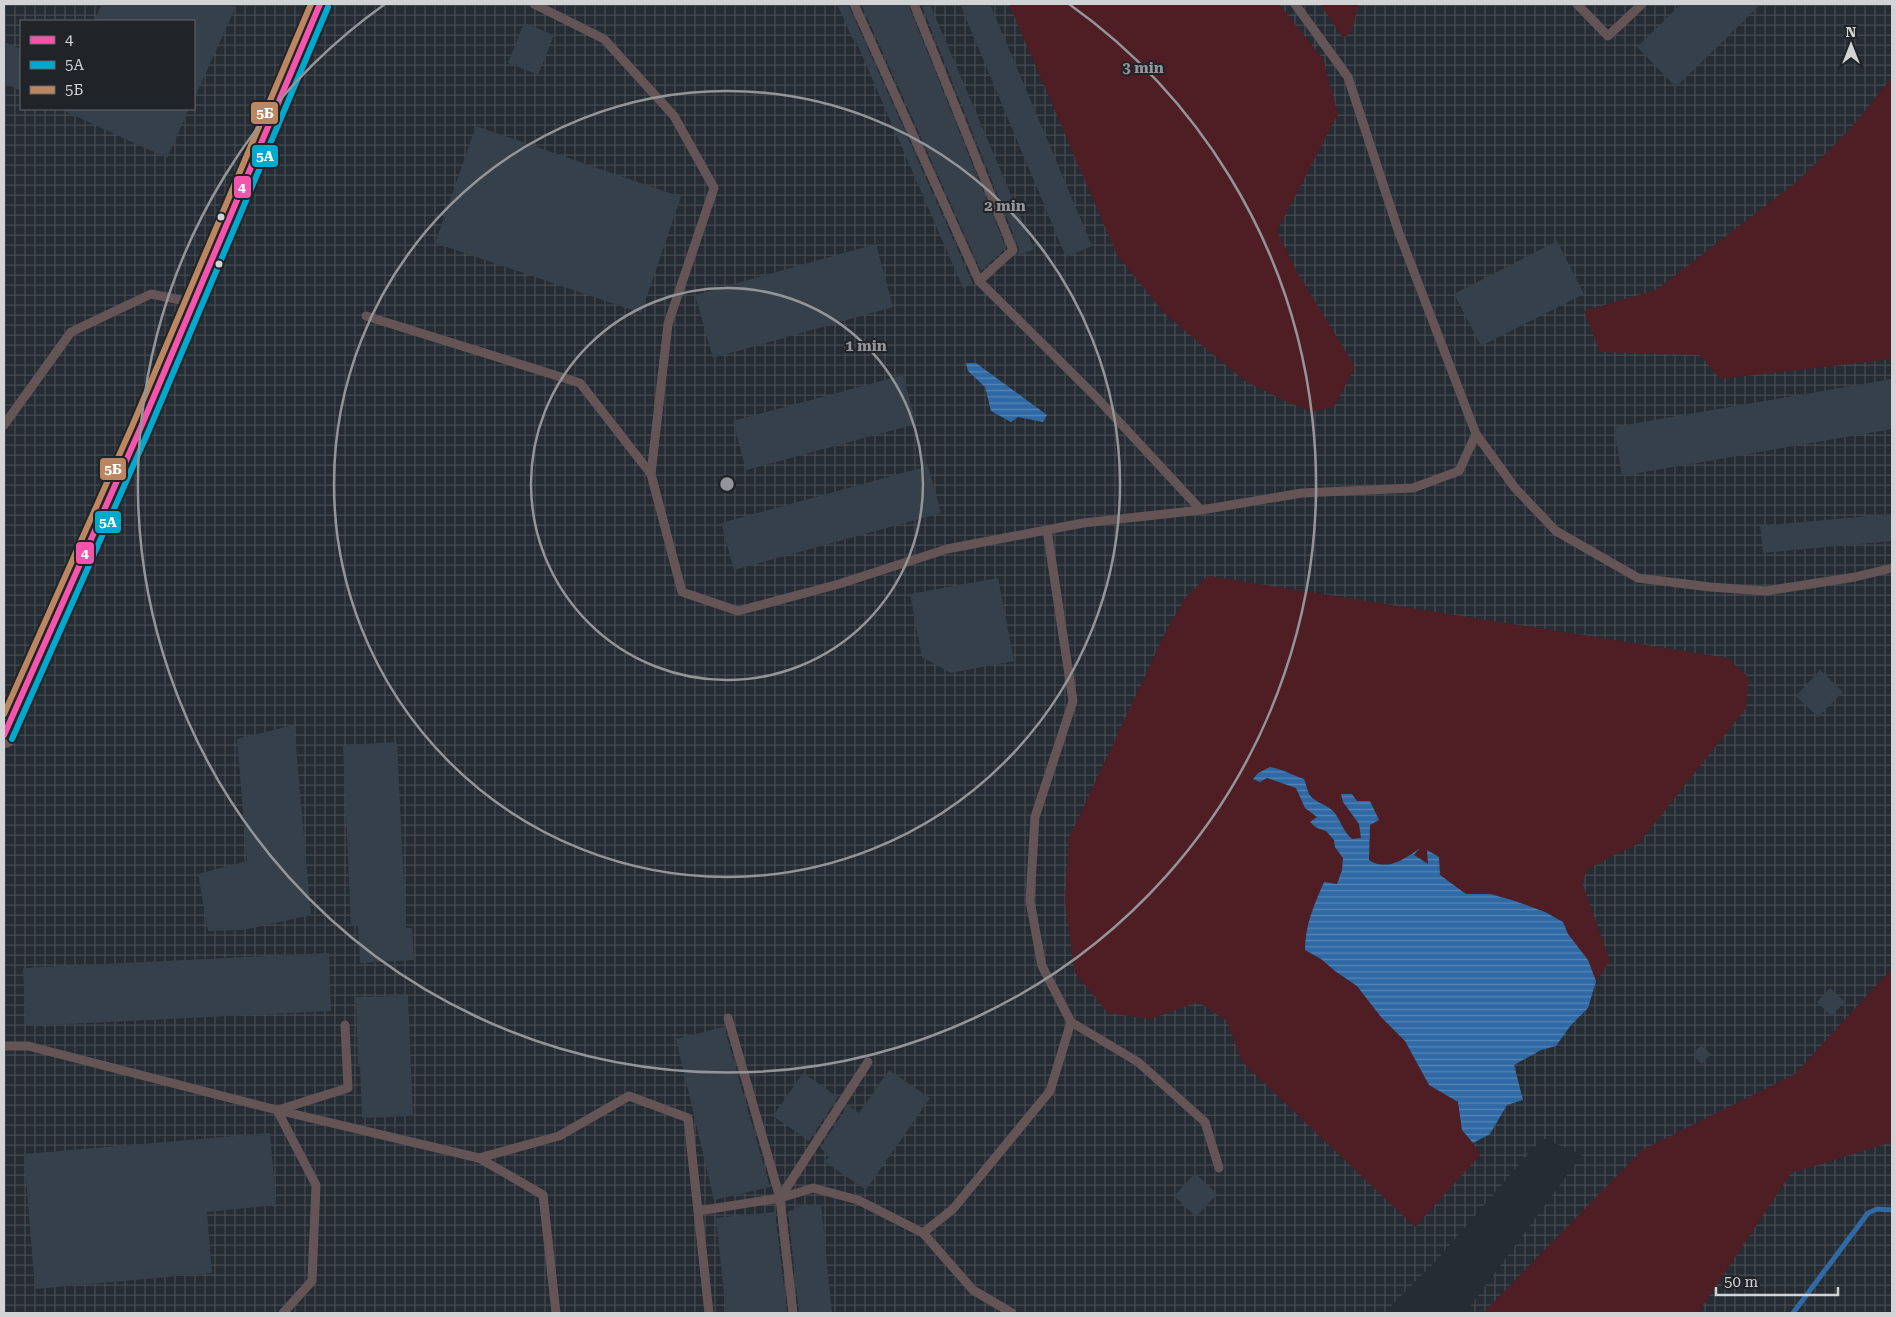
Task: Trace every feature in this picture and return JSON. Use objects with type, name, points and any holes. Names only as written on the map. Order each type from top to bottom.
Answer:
[{"type":"street","points":[[4,735],[141,427],[320,4]]},
{"type":"lane","points":[[534,4],[604,39],[674,116],[714,188],[668,324],[651,474],[682,592],[738,611],[839,584],[947,549],[1083,523],[1201,510],[1302,493],[1414,488],[1459,471],[1476,434]]},
{"type":"lane","points":[[854,4],[979,282],[1097,398],[1201,510]]},
{"type":"lane","points":[[914,4],[1013,250],[979,282]]},
{"type":"lane","points":[[1295,4],[1348,77],[1399,233],[1476,434],[1516,488],[1556,531],[1638,578],[1710,587],[1766,591],[1855,577],[1892,568]]},
{"type":"lane","points":[[1576,4],[1608,36],[1642,4]]},
{"type":"lane","points":[[4,425],[71,332],[151,294],[194,302]]},
{"type":"lane","points":[[366,316],[580,383],[651,474]]},
{"type":"lane","points":[[1048,530],[1073,700],[1035,817],[1030,901],[1042,966],[1071,1022],[1138,1062],[1205,1122],[1219,1168]]},
{"type":"lane","points":[[728,1018],[780,1198],[793,1313]]},
{"type":"lane","points":[[923,1233],[953,1209],[1050,1091],[1071,1022]]},
{"type":"lane","points":[[277,1110],[348,1088],[345,1025]]},
{"type":"lane","points":[[4,1046],[28,1046],[277,1110],[479,1158],[543,1195],[556,1313]]},
{"type":"lane","points":[[780,1198],[868,1062]]},
{"type":"lane","points":[[479,1158],[559,1136],[629,1096],[688,1118],[710,1313]]},
{"type":"lane","points":[[277,1110],[316,1185],[312,1281],[283,1313]]},
{"type":"lane","points":[[698,1211],[780,1198],[813,1188],[858,1200],[923,1233],[973,1290],[1012,1313]]},
{"type":"shaded area","points":[[4,4],[1892,4],[1892,1313],[1465,1313],[1582,1155],[1542,1138],[1437,1260],[1384,1313],[4,1313]]},
{"type":"shaded area","points":[[1009,4],[1279,4],[1323,59],[1338,114],[1277,231],[1296,270],[1355,367],[1334,407],[1311,412],[1245,381],[1165,314],[1117,255]]},
{"type":"shaded area","points":[[1320,4],[1359,4],[1351,32],[1343,38]]},
{"type":"shaded area","points":[[1892,77],[1892,359],[1720,379],[1700,355],[1600,352],[1584,311],[1656,290],[1799,180],[1851,128]]},
{"type":"shaded area","points":[[1208,576],[1728,658],[1749,678],[1746,708],[1638,844],[1587,870],[1582,883],[1610,961],[1596,981],[1586,958],[1568,934],[1563,922],[1545,912],[1512,900],[1490,894],[1466,894],[1440,875],[1439,857],[1428,851],[1428,864],[1413,855],[1417,850],[1406,858],[1394,863],[1375,863],[1369,860],[1370,825],[1343,802],[1359,824],[1361,838],[1352,839],[1332,810],[1311,797],[1307,791],[1304,779],[1288,775],[1281,768],[1267,778],[1296,788],[1305,808],[1317,817],[1310,823],[1326,831],[1334,840],[1335,847],[1343,858],[1342,870],[1337,884],[1324,883],[1310,916],[1305,950],[1321,959],[1357,986],[1381,1017],[1405,1041],[1429,1085],[1458,1102],[1462,1130],[1480,1155],[1415,1227],[1242,1062],[1227,1021],[1198,1002],[1150,1019],[1108,1013],[1075,973],[1065,901],[1069,838],[1167,629],[1186,597]]},
{"type":"shaded area","points":[[1892,968],[1892,1142],[1791,1173],[1698,1313],[1483,1313],[1642,1150],[1795,1074]]},
{"type":"shaded area","points":[[1542,1138],[1582,1155],[1465,1313],[1384,1313],[1437,1260]]},
{"type":"water","points":[[966,363],[976,363],[1047,415],[1043,422],[1018,417],[1011,422],[991,411],[985,387],[968,371]]},
{"type":"water","points":[[1270,767],[1304,779],[1311,797],[1332,810],[1352,839],[1361,838],[1359,824],[1343,802],[1341,794],[1352,794],[1357,801],[1370,801],[1379,820],[1370,825],[1369,860],[1382,865],[1396,863],[1420,848],[1414,855],[1428,864],[1427,850],[1439,857],[1440,875],[1466,894],[1490,894],[1512,900],[1545,912],[1563,922],[1568,934],[1588,960],[1596,981],[1588,1008],[1571,1025],[1556,1046],[1541,1050],[1514,1065],[1523,1100],[1507,1105],[1490,1134],[1473,1143],[1462,1130],[1458,1102],[1429,1085],[1405,1041],[1381,1017],[1357,986],[1321,959],[1305,950],[1308,924],[1324,882],[1337,884],[1342,870],[1343,858],[1335,847],[1334,840],[1326,831],[1317,828],[1310,822],[1317,817],[1305,808],[1296,788],[1267,778],[1260,782],[1253,779],[1258,773]]},
{"type":"building","points":[[102,4],[237,4],[195,97],[195,20],[94,20]]},
{"type":"building","points":[[837,4],[848,4],[973,284],[963,288],[855,39],[853,40]]},
{"type":"building","points":[[861,4],[908,4],[1006,248],[981,271]]},
{"type":"building","points":[[921,4],[930,4],[1034,249],[1013,258],[1019,252],[1019,248]]},
{"type":"building","points":[[960,4],[990,4],[1092,246],[1066,257]]},
{"type":"building","points":[[1681,4],[1761,4],[1676,87],[1637,47]]},
{"type":"building","points":[[524,23],[554,35],[538,75],[508,63]]},
{"type":"building","points":[[4,42],[20,49],[20,91],[4,83]]},
{"type":"building","points":[[62,110],[189,110],[167,158]]},
{"type":"building","points":[[476,126],[681,197],[641,313],[435,243]]},
{"type":"building","points":[[1557,241],[1584,294],[1481,346],[1454,294]]},
{"type":"building","points":[[876,244],[893,307],[713,358],[695,295]]},
{"type":"building","points":[[903,375],[916,424],[746,470],[733,421]]},
{"type":"building","points":[[1892,379],[1892,429],[1622,476],[1614,427]]},
{"type":"building","points":[[928,466],[941,513],[734,570],[721,523]]},
{"type":"building","points":[[1892,514],[1892,541],[1763,553],[1760,526]]},
{"type":"building","points":[[998,578],[1014,661],[951,673],[922,657],[910,594]]},
{"type":"building","points":[[1820,670],[1843,692],[1818,717],[1796,696]]},
{"type":"building","points":[[294,725],[311,915],[243,930],[208,931],[198,874],[247,861],[237,739]]},
{"type":"building","points":[[397,742],[406,928],[412,928],[414,960],[360,963],[358,926],[351,926],[343,745]]},
{"type":"building","points":[[329,953],[331,1011],[26,1026],[23,968]]},
{"type":"building","points":[[1830,988],[1845,1002],[1831,1016],[1817,1002]]},
{"type":"building","points":[[408,996],[413,1116],[362,1118],[356,997]]},
{"type":"building","points":[[724,1027],[770,1187],[714,1200],[676,1039]]},
{"type":"building","points":[[1701,1045],[1711,1054],[1702,1064],[1692,1055]]},
{"type":"building","points":[[889,1070],[930,1098],[866,1190],[825,1162],[829,1156],[820,1148],[848,1105],[859,1113]]},
{"type":"building","points":[[803,1073],[838,1097],[809,1141],[773,1116]]},
{"type":"building","points":[[270,1133],[276,1205],[207,1212],[212,1273],[35,1289],[24,1154]]},
{"type":"building","points":[[1195,1173],[1217,1194],[1196,1217],[1174,1196]]},
{"type":"building","points":[[821,1204],[832,1313],[799,1313],[788,1211],[795,1210],[794,1207]]},
{"type":"building","points":[[775,1212],[787,1313],[726,1313],[716,1218]]},
{"type":"waterway","points":[[1793,1313],[1868,1213],[1877,1209],[1892,1210]]},
{"type":"transit line","name":"5Б","points":[[4,714],[133,424],[311,4]]},
{"type":"transit line","name":"4","points":[[4,735],[141,427],[320,4]]},
{"type":"transit line","name":"5А","points":[[12,739],[149,430],[328,7]]}]
